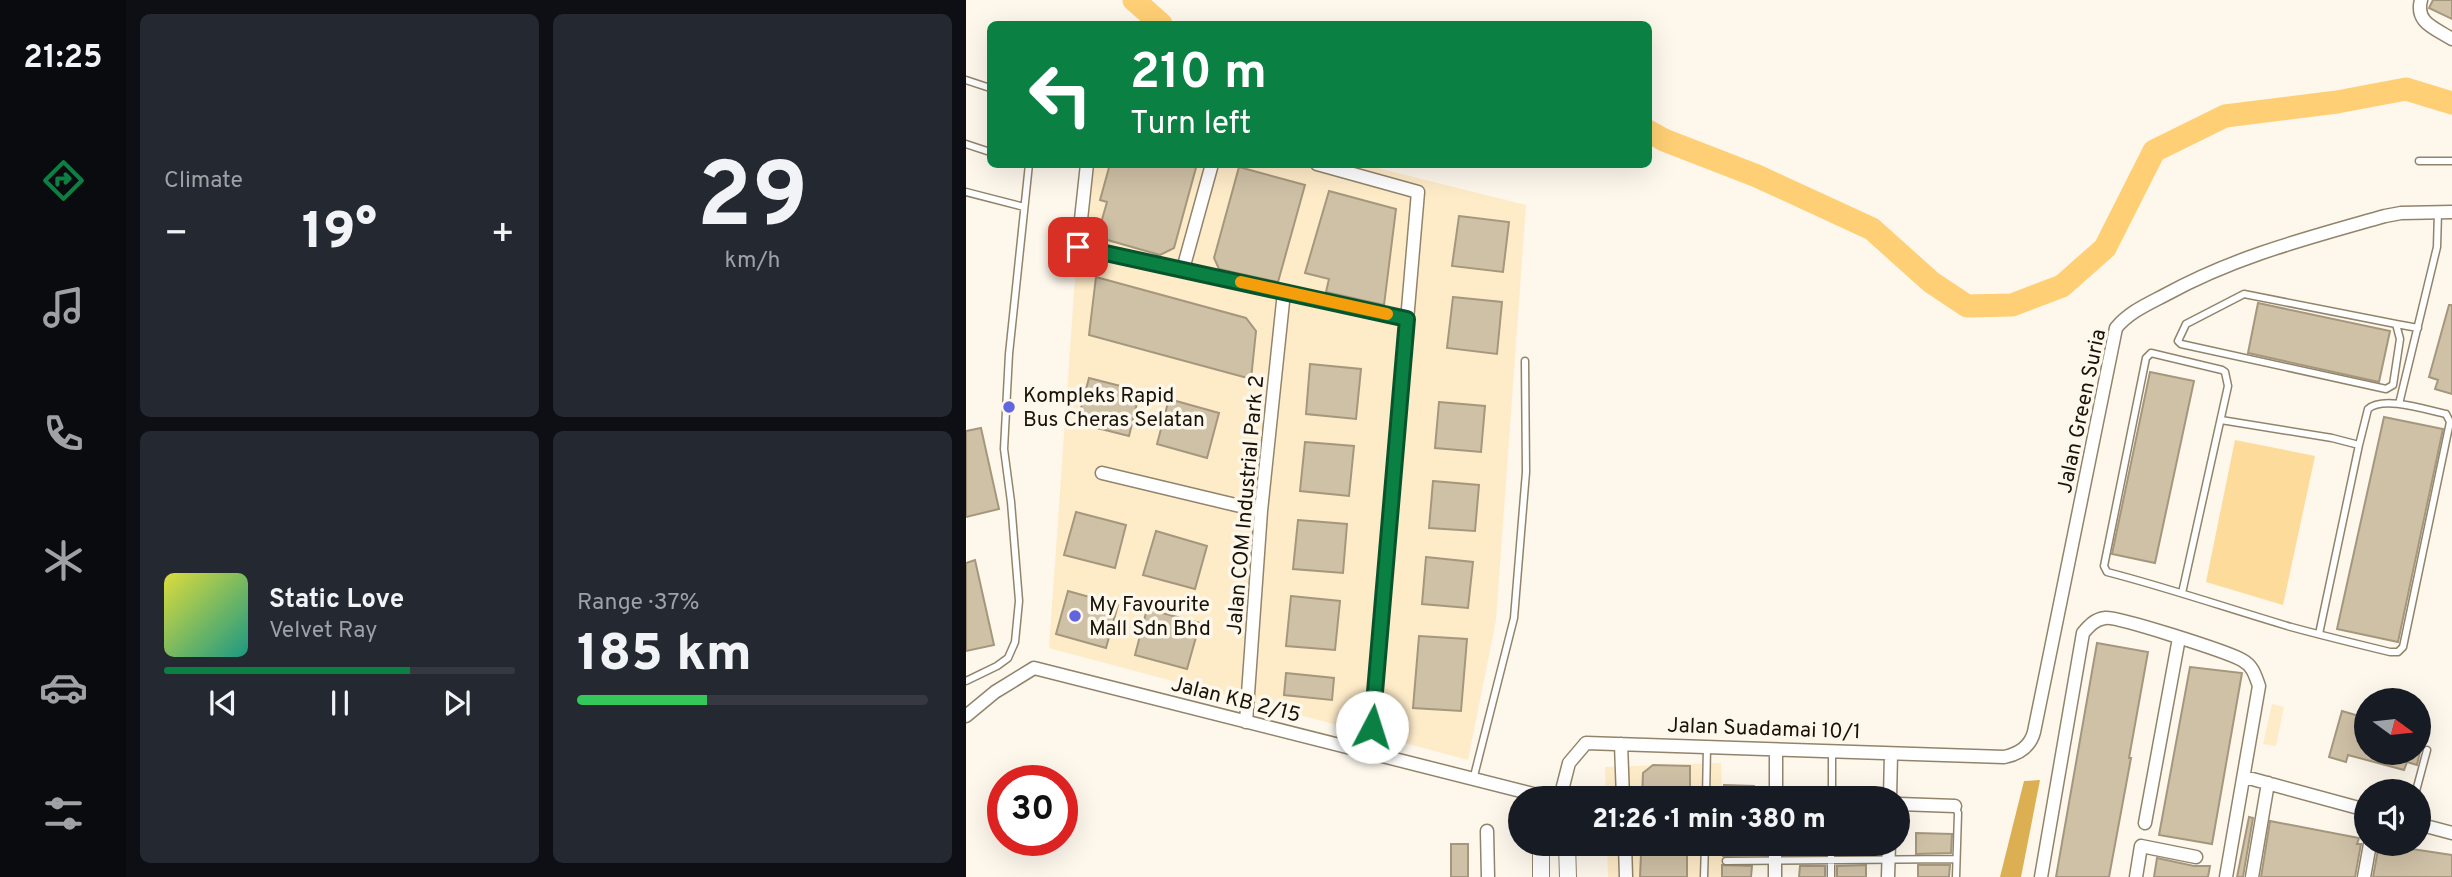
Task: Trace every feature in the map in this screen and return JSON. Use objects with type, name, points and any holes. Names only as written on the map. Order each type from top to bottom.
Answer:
[{"type":"street","points":[[2421,0],[2418,11],[2422,19],[2452,39]]},
{"type":"street","points":[[1087,168],[1078,247],[1407,319]]},
{"type":"street","points":[[1183,269],[1211,168]]},
{"type":"street","points":[[1331,168],[1418,192],[1370,754]]},
{"type":"street","name":"Jalan Green Suria","points":[[2004,757],[2014,755],[2032,742],[2116,328],[2134,312],[2189,281],[2250,255],[2385,216],[2452,212]]},
{"type":"street","name":"Jalan COM Industrial Park 2","points":[[1246,722],[1261,510],[1284,292]]},
{"type":"street","points":[[1102,473],[1261,510]]},
{"type":"street","points":[[2041,877],[2083,633],[2092,622],[2107,617],[2241,659],[2253,668],[2259,686],[2226,877]]},
{"type":"street","points":[[2145,823],[2179,638]]},
{"type":"street","name":"Jalan KB 2/15","points":[[966,716],[995,692],[1034,668],[1508,788]]},
{"type":"street","name":"Jalan Suadamai 10/1","points":[[1563,786],[1569,763],[1586,743],[2004,757]]},
{"type":"street","points":[[1621,744],[1623,786]]},
{"type":"street","points":[[1776,750],[1776,786]]},
{"type":"street","points":[[1890,786],[1891,754]]},
{"type":"street","points":[[2245,777],[2354,807]]},
{"type":"street","points":[[2252,877],[2268,783]]},
{"type":"street","points":[[1910,804],[1955,806]]},
{"type":"street","points":[[2431,827],[2452,833]]},
{"type":"street","points":[[1487,831],[1488,877]]},
{"type":"street","points":[[2136,877],[2141,846],[2196,856]]},
{"type":"street","points":[[1541,856],[1541,877]]},
{"type":"street","points":[[1567,856],[1568,877]]},
{"type":"street","points":[[1625,856],[1626,877]]},
{"type":"street","points":[[1775,856],[1775,877]]},
{"type":"street","points":[[2364,877],[2368,856]]},
{"type":"street","points":[[1888,858],[1888,877]]},
{"type":"lane","points":[[966,80],[987,87]]},
{"type":"lane","points":[[966,144],[987,151]]},
{"type":"lane","points":[[2419,161],[2452,161]]},
{"type":"lane","points":[[966,681],[998,666],[1008,658],[1015,642],[1019,601],[1004,449],[1009,354],[1028,168]]},
{"type":"lane","points":[[966,192],[1024,207]]},
{"type":"lane","points":[[2399,404],[2437,247],[2438,212]]},
{"type":"lane","points":[[2396,324],[2400,339],[2393,385],[2386,389],[2184,347],[2178,341],[2186,324],[2244,294],[2418,328]]},
{"type":"lane","points":[[2182,593],[2228,386],[2225,372],[2151,353],[2147,356],[2104,566],[2107,572],[2319,634],[2390,652],[2398,652],[2403,647],[2450,422],[2446,414],[2399,404],[2379,403],[2368,410],[2319,634]]},
{"type":"lane","points":[[1473,780],[1514,618],[1526,471],[1525,361]]},
{"type":"lane","points":[[2221,420],[2359,445]]},
{"type":"lane","points":[[1706,786],[1707,747]]},
{"type":"lane","points":[[1832,752],[1832,786]]},
{"type":"lane","points":[[1955,806],[1958,813],[1956,877]]},
{"type":"lane","points":[[1704,877],[1705,856]]},
{"type":"lane","points":[[1830,877],[1831,856]]},
{"type":"lane","points":[[1726,861],[1956,859]]},
{"type":"shaded area","points":[[1083,168],[1377,168],[1526,205],[1496,620],[1468,760],[1049,648]]},
{"type":"shaded area","points":[[2235,440],[2315,456],[2283,605],[2206,582]]},
{"type":"shaded area","points":[[2272,704],[2284,707],[2276,746],[2263,744]]},
{"type":"shaded area","points":[[1721,763],[1722,786],[1606,786],[1605,767]]},
{"type":"shaded area","points":[[2040,780],[2021,877],[2000,877],[2024,781]]},
{"type":"shaded area","points":[[1607,856],[1723,856],[1724,877],[1608,877]]},
{"type":"building","points":[[2433,0],[2452,0],[2452,19],[2429,8]]},
{"type":"building","points":[[1109,168],[1196,168],[1174,248],[1160,255],[1097,237],[1107,202],[1100,200]]},
{"type":"building","points":[[1239,168],[1305,185],[1278,282],[1219,269],[1214,258]]},
{"type":"building","points":[[1329,191],[1396,209],[1384,305],[1326,292],[1329,279],[1305,273]]},
{"type":"building","points":[[1459,216],[1509,222],[1503,272],[1452,266]]},
{"type":"building","points":[[1096,277],[1246,318],[1256,331],[1251,379],[1089,335]]},
{"type":"building","points":[[1453,297],[1502,302],[1497,354],[1447,348]]},
{"type":"building","points":[[2258,303],[2390,331],[2379,382],[2248,353]]},
{"type":"building","points":[[2449,305],[2452,305],[2452,394],[2435,389],[2438,380],[2429,377]]},
{"type":"building","points":[[1310,364],[1361,369],[1356,419],[1306,414]]},
{"type":"building","points":[[2150,372],[2194,381],[2155,563],[2112,554]]},
{"type":"building","points":[[1089,378],[1140,391],[1129,436],[1077,423]]},
{"type":"building","points":[[1169,399],[1219,413],[1207,458],[1157,444]]},
{"type":"building","points":[[1439,402],[1485,406],[1481,452],[1435,448]]},
{"type":"building","points":[[2384,417],[2443,429],[2398,642],[2337,629]]},
{"type":"building","points":[[981,428],[999,509],[966,517],[966,431]]},
{"type":"building","points":[[1305,442],[1354,446],[1349,496],[1300,491]]},
{"type":"building","points":[[1433,481],[1479,485],[1475,531],[1429,528]]},
{"type":"building","points":[[1076,512],[1126,525],[1115,568],[1064,555]]},
{"type":"building","points":[[1298,520],[1347,524],[1343,573],[1293,569]]},
{"type":"building","points":[[1156,531],[1207,546],[1195,589],[1143,575]]},
{"type":"building","points":[[1426,557],[1473,562],[1468,608],[1422,604]]},
{"type":"building","points":[[975,560],[994,645],[966,651],[966,563]]},
{"type":"building","points":[[1068,591],[1118,605],[1106,648],[1056,634]]},
{"type":"building","points":[[1291,596],[1340,601],[1335,650],[1286,646]]},
{"type":"building","points":[[1147,609],[1200,623],[1187,669],[1135,655]]},
{"type":"building","points":[[1419,636],[1467,639],[1461,711],[1413,708]]},
{"type":"building","points":[[2097,643],[2148,652],[2131,758],[2109,877],[2056,877]]},
{"type":"building","points":[[2190,667],[2242,673],[2212,844],[2159,835]]},
{"type":"building","points":[[1286,673],[1334,678],[1332,700],[1284,695]]},
{"type":"building","points":[[2342,711],[2354,714],[2354,757],[2348,755],[2346,762],[2329,757]]},
{"type":"building","points":[[1653,765],[1690,766],[1690,786],[1642,786],[1643,773]]},
{"type":"building","points":[[2385,765],[2406,765],[2404,770]]},
{"type":"building","points":[[2249,817],[2253,818],[2243,877],[2237,877]]},
{"type":"building","points":[[2270,821],[2354,837],[2354,856],[2359,856],[2355,877],[2261,877]]},
{"type":"building","points":[[1916,833],[1952,834],[1951,853],[1916,854]]},
{"type":"building","points":[[1451,844],[1468,844],[1468,877],[1451,877]]},
{"type":"building","points":[[2431,852],[2452,855],[2452,877],[2373,877],[2377,856],[2431,856]]},
{"type":"building","points":[[1641,856],[1687,856],[1687,877],[1640,877]]},
{"type":"building","points":[[2157,858],[2194,866],[2210,866],[2208,877],[2154,877]]},
{"type":"building","points":[[1722,865],[1752,866],[1751,877],[1722,877]]},
{"type":"building","points":[[1866,865],[1866,877],[1837,877],[1837,866]]},
{"type":"building","points":[[1918,865],[1950,865],[1949,877],[1918,877]]},
{"type":"building","points":[[1800,866],[1825,866],[1825,877],[1799,877]]},
{"type":"waterway","points":[[1134,0],[1158,21]]},
{"type":"waterway","points":[[1652,133],[1757,176],[1872,229],[1931,282],[1967,306],[2012,305],[2062,286],[2105,248],[2154,151],[2225,116],[2337,102],[2406,89],[2452,103]]},
{"type":"slow traffic","points":[[1241,282],[1387,314]]},
{"type":"place","name":"Kompleks Rapid Bus Cheras Selatan","points":[[1009,407]]},
{"type":"place","name":"My Favourite Mall Sdn Bhd","points":[[1075,616]]},
{"type":"route","points":[[1078,247],[1407,319],[1372,727]]}]
